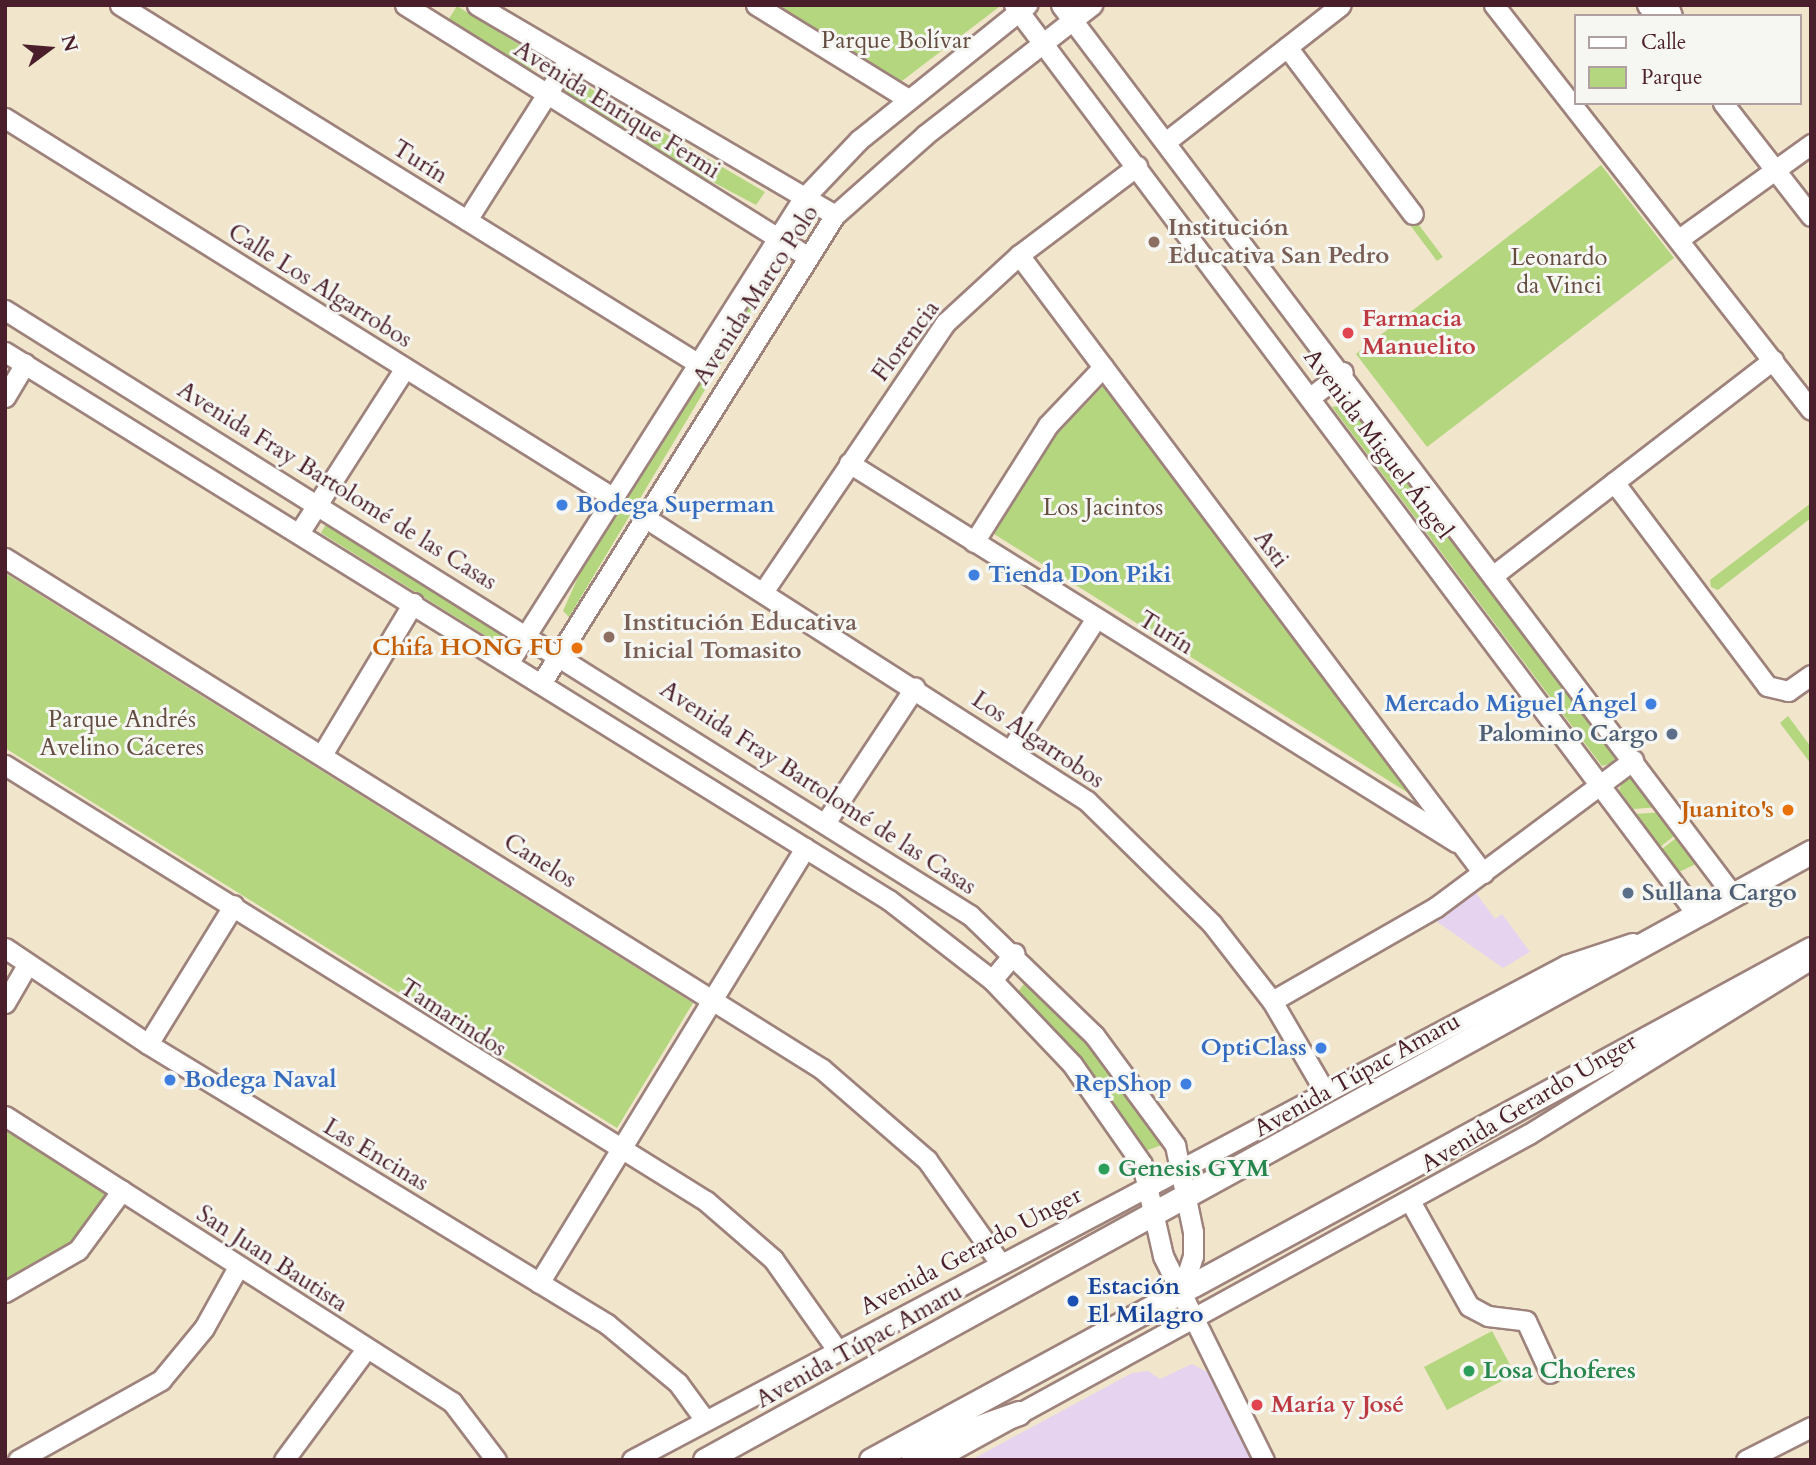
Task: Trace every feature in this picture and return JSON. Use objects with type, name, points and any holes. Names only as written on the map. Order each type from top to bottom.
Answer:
[{"type":"main road","name":"Avenida Túpac Amaru","points":[[705,1460],[1190,1196],[1811,852]]},
{"type":"main road","points":[[871,1460],[1811,949]]},
{"type":"main road","points":[[885,1460],[1019,1413]]},
{"type":"street","name":"Turín","points":[[120,5],[694,361]]},
{"type":"street","name":"Avenida Enrique Fermi","points":[[405,5],[432,13],[547,96],[806,255]]},
{"type":"street","name":"Avenida Enrique Fermi","points":[[477,5],[802,200],[835,215]]},
{"type":"street","points":[[756,5],[908,99]]},
{"type":"street","name":"Avenida Marco Polo","points":[[542,682],[558,652],[806,255],[835,215],[1042,43],[1067,13],[1092,5]]},
{"type":"street","points":[[1168,140],[1341,5]]},
{"type":"street","points":[[1494,5],[1811,410]]},
{"type":"street","name":"Avenida Marco Polo","points":[[509,662],[609,495],[774,237],[802,200],[908,99],[1020,7]]},
{"type":"street","name":"Avenida Miguel Ángel","points":[[1020,7],[1042,43],[1312,396],[1698,916]]},
{"type":"street","name":"Avenida Miguel Ángel","points":[[1067,13],[1168,140],[1733,895]]},
{"type":"street","points":[[1287,47],[1413,214]]},
{"type":"street","points":[[467,220],[568,61]]},
{"type":"street","points":[[1725,105],[1811,216]]},
{"type":"street","name":"Calle Los Algarrobos","points":[[5,118],[609,495]]},
{"type":"street","points":[[1679,239],[1772,168],[1811,144]]},
{"type":"street","name":"Florencia","points":[[763,592],[945,323],[1019,255],[1138,166]]},
{"type":"street","name":"Asti","points":[[1019,255],[1457,842],[1483,873]]},
{"type":"street","name":"Avenida Fray Bartolomé de las Casas","points":[[5,310],[925,881],[1015,953],[1121,1066],[1184,1164],[1190,1196],[1193,1256],[1181,1292]]},
{"type":"street","points":[[5,352],[542,682],[805,848],[932,929],[992,979],[1072,1064],[1151,1181],[1154,1215],[1163,1256],[1264,1460]]},
{"type":"street","points":[[1495,574],[1773,360]]},
{"type":"street","points":[[5,397],[25,364]]},
{"type":"street","points":[[974,542],[1048,425],[1103,367]]},
{"type":"street","points":[[299,533],[319,506],[405,368]]},
{"type":"street","points":[[1312,396],[1343,372]]},
{"type":"street","name":"Turín","points":[[849,463],[1457,842]]},
{"type":"street","points":[[1614,482],[1767,686],[1781,692],[1811,675]]},
{"type":"street","name":"Los Algarrobos","points":[[644,517],[1012,748],[1147,855],[1272,1001],[1324,1090]]},
{"type":"street","name":"Canelos","points":[[5,558],[713,996],[865,1101],[927,1160],[1000,1263]]},
{"type":"street","points":[[323,753],[412,603]]},
{"type":"street","points":[[1012,748],[1096,618]]},
{"type":"street","points":[[827,820],[915,687]]},
{"type":"street","points":[[1272,1001],[1420,918],[1633,760]]},
{"type":"street","name":"Tamarindos","points":[[5,765],[234,905],[620,1151],[706,1201],[756,1243],[802,1294],[838,1351]]},
{"type":"street","points":[[539,1283],[805,848]]},
{"type":"street","points":[[148,1044],[234,905]]},
{"type":"street","name":"Avenida Gerardo Unger","points":[[632,1460],[1151,1181],[1566,965],[1676,928]]},
{"type":"street","name":"Las Encinas","points":[[5,948],[148,1044],[632,1342],[678,1383],[705,1420]]},
{"type":"street","points":[[992,979],[1015,953]]},
{"type":"street","name":"Avenida Gerardo Unger","points":[[934,1460],[1196,1320],[1410,1201],[1811,960]]},
{"type":"street","points":[[5,1003],[27,965]]},
{"type":"street","name":"San Juan Bautista","points":[[5,1116],[452,1402],[496,1460]]},
{"type":"street","points":[[5,1292],[78,1250],[122,1190]]},
{"type":"street","points":[[1410,1201],[1469,1306],[1488,1317],[1525,1321],[1550,1373]]},
{"type":"street","points":[[18,1460],[161,1380],[204,1328],[238,1267]]},
{"type":"street","points":[[284,1460],[366,1349]]},
{"type":"street","points":[[1746,1460],[1811,1427]]},
{"type":"shaded area","points":[[1476,893],[1495,919],[1502,914],[1530,952],[1503,968],[1436,921]]},
{"type":"shaded area","points":[[1192,1364],[1209,1373],[1252,1460],[971,1460],[1132,1373],[1148,1371],[1160,1379]]},
{"type":"green space","name":"Parque Bolívar","points":[[772,5],[997,5],[999,7],[898,84]]},
{"type":"green space","points":[[457,6],[539,57],[529,73],[447,22]]},
{"type":"green space","points":[[568,75],[632,114],[622,130],[558,91]]},
{"type":"green space","points":[[654,127],[765,192],[756,205],[643,145]]},
{"type":"green space","name":"Leonardo da Vinci","points":[[1601,165],[1674,258],[1427,447],[1356,354]]},
{"type":"green space","points":[[1416,221],[1443,257],[1437,261],[1410,225]]},
{"type":"green space","points":[[764,271],[772,278],[569,617],[563,611],[607,512]]},
{"type":"green space","name":"Los Jacintos","points":[[1107,382],[1410,794],[994,534],[1054,437]]},
{"type":"green space","points":[[1356,403],[1618,752],[1613,763],[1602,766],[1332,407]]},
{"type":"green space","points":[[1811,503],[1811,518],[1718,590],[1711,587],[1710,580]]},
{"type":"green space","points":[[326,524],[507,633],[499,644],[321,533]]},
{"type":"green space","name":"Parque Andrés Avelino Cáceres","points":[[5,573],[693,1003],[617,1128],[5,748]]},
{"type":"green space","points":[[1788,716],[1811,747],[1811,764],[1780,723]]},
{"type":"green space","points":[[1626,775],[1631,775],[1660,807],[1633,809],[1619,790]]},
{"type":"green space","points":[[1663,812],[1678,833],[1660,847],[1636,814]]},
{"type":"green space","points":[[1680,835],[1700,862],[1679,872],[1662,849]]},
{"type":"green space","points":[[1027,980],[1091,1045],[1162,1145],[1145,1151],[1093,1079],[1017,993]]},
{"type":"green space","points":[[5,1124],[108,1194],[72,1248],[5,1285]]},
{"type":"green space","name":"Losa Choferes","points":[[1492,1331],[1515,1374],[1447,1410],[1424,1367]]},
{"type":"place","name":"Institución Educativa San Pedro","points":[[1154,242]]},
{"type":"place","name":"Farmacia Manuelito","points":[[1348,333]]},
{"type":"place","name":"Bodega Superman","points":[[562,505]]},
{"type":"place","name":"Tienda Don Piki","points":[[974,575]]},
{"type":"place","name":"Institución Educativa Inicial Tomasito","points":[[609,637]]},
{"type":"place","name":"Chifa HONG FU","points":[[577,648]]},
{"type":"place","name":"Mercado Miguel Ángel","points":[[1651,704]]},
{"type":"place","name":"Palomino Cargo","points":[[1672,734]]},
{"type":"place","name":"Juanito's","points":[[1788,810]]},
{"type":"place","name":"Sullana Cargo","points":[[1628,893]]},
{"type":"place","name":"OptiClass","points":[[1321,1048]]},
{"type":"place","name":"Bodega Naval","points":[[170,1080]]},
{"type":"place","name":"RepShop","points":[[1186,1084]]},
{"type":"place","name":"Genesis GYM","points":[[1104,1169]]},
{"type":"place","name":"Estación El Milagro","points":[[1073,1301]]},
{"type":"place","name":"Losa Choferes","points":[[1469,1371]]},
{"type":"place","name":"María y José","points":[[1257,1405]]}]
